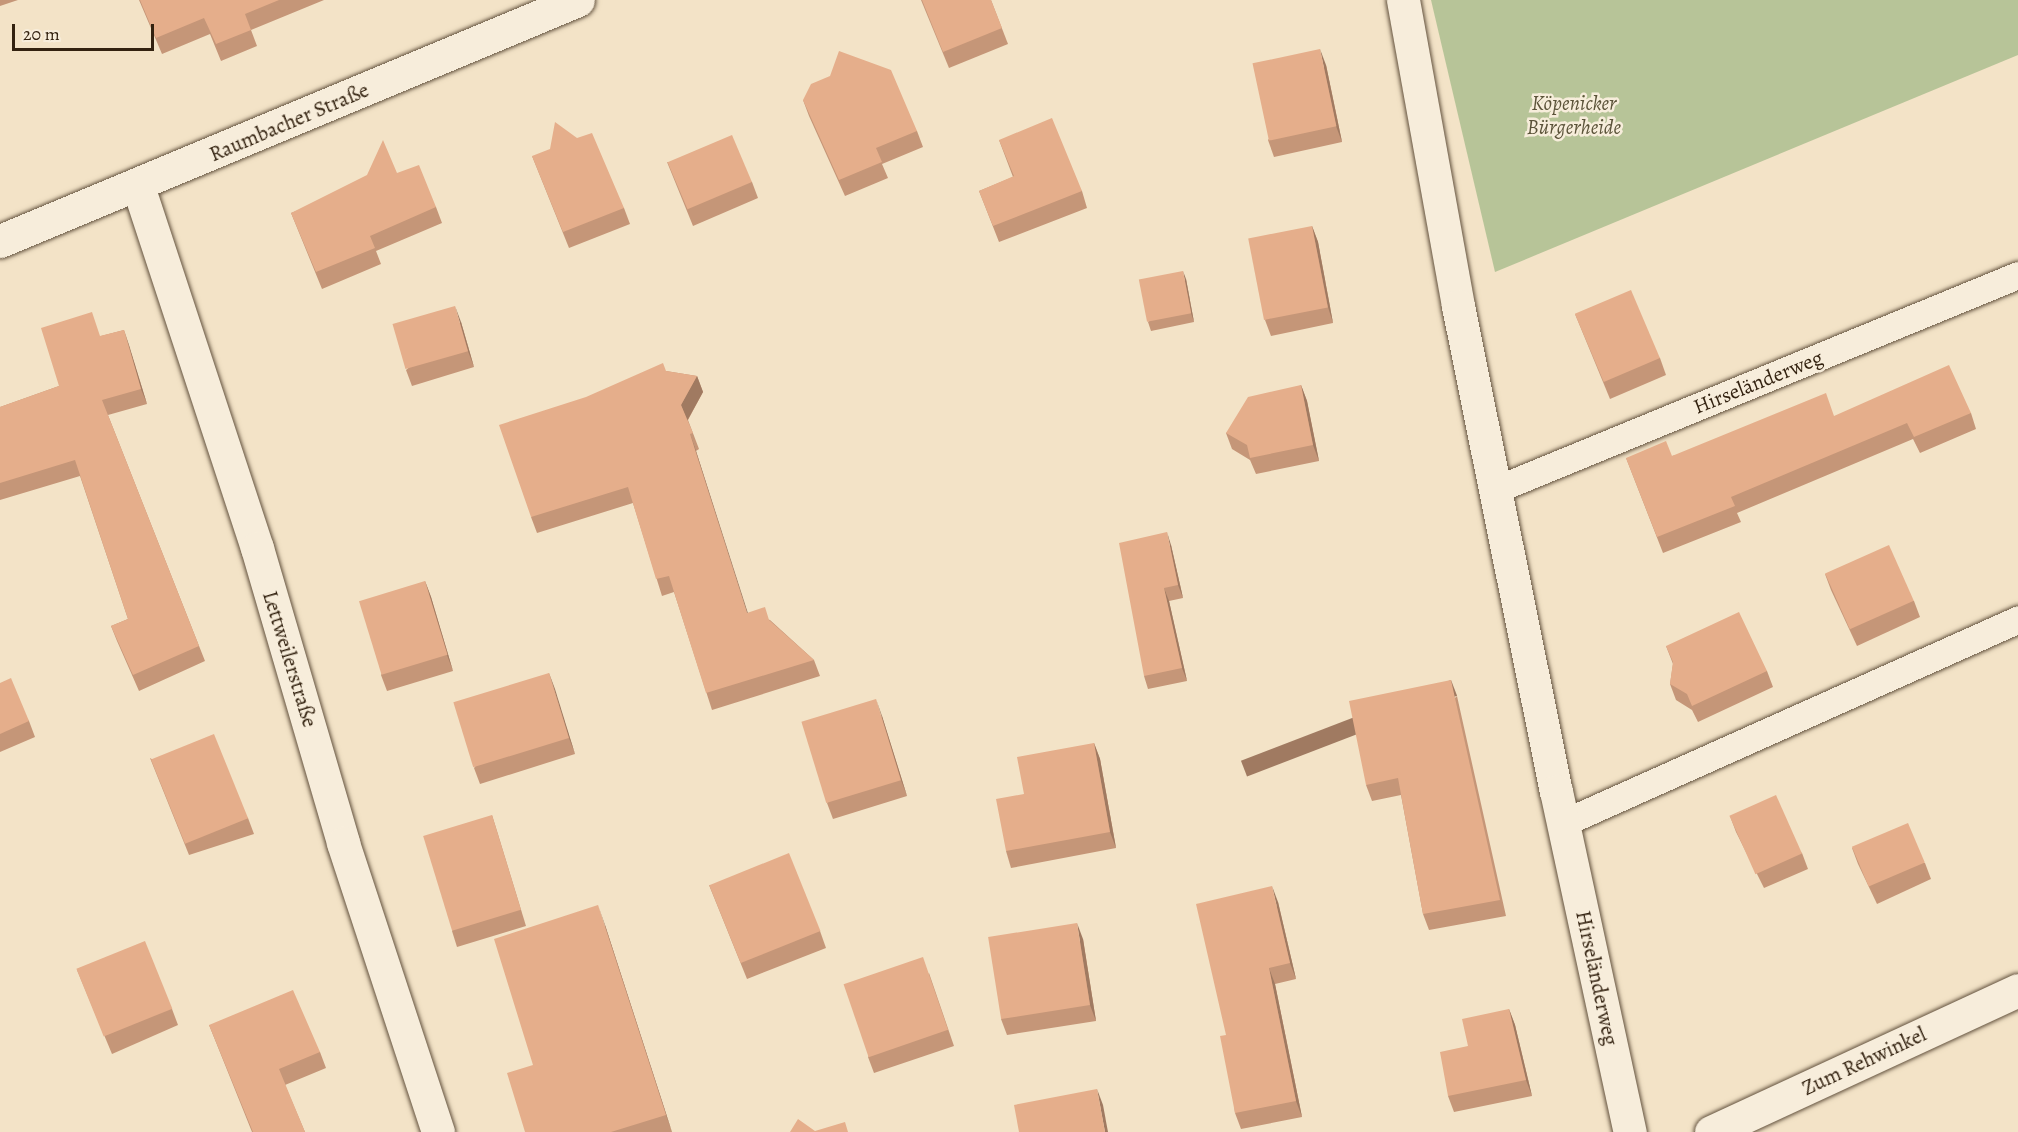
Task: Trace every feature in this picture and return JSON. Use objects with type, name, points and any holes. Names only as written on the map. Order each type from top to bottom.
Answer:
[{"type":"street","name":"Raumbacher Straße","points":[[0,241],[138,186],[578,0]]},
{"type":"street","name":"Hirseländerweg","points":[[1403,0],[1458,306],[1563,823],[1630,1132]]},
{"type":"street","name":"Lettweilerstraße","points":[[138,186],[257,549],[343,843],[438,1132]]},
{"type":"street","name":"Zum Rehwinkel","points":[[1711,1132],[2018,990]]},
{"type":"lane","name":"Hirseländerweg","points":[[1497,489],[2018,274]]},
{"type":"lane","points":[[1563,823],[2018,619]]},
{"type":"green space","name":"Köpenicker Bürgerheide","points":[[1431,0],[2018,0],[2018,55],[1495,272]]},
{"type":"building","points":[[140,0],[279,0],[245,14],[251,30],[216,44],[204,18],[156,38]]},
{"type":"building","points":[[922,0],[991,0],[1002,28],[943,52]]},
{"type":"building","points":[[1320,49],[1336,126],[1269,141],[1253,63]]},
{"type":"building","points":[[839,51],[891,70],[917,131],[876,148],[882,162],[839,180],[803,100],[811,84],[830,76]]},
{"type":"building","points":[[1052,118],[1082,191],[993,226],[979,191],[1014,176],[999,140]]},
{"type":"building","points":[[555,122],[577,138],[592,133],[624,208],[563,232],[532,156],[550,149]]},
{"type":"building","points":[[732,135],[752,182],[687,209],[668,162]]},
{"type":"building","points":[[383,140],[397,173],[419,165],[436,207],[370,236],[375,248],[316,272],[291,213],[367,175]]},
{"type":"building","points":[[1312,226],[1328,307],[1264,320],[1248,238]]},
{"type":"building","points":[[1183,271],[1191,313],[1147,322],[1139,280]]},
{"type":"building","points":[[1631,290],[1660,358],[1604,382],[1575,314]]},
{"type":"building","points":[[455,306],[468,351],[405,369],[393,324]]},
{"type":"building","points":[[92,312],[100,336],[124,330],[141,389],[102,400],[199,646],[133,675],[111,626],[128,619],[75,460],[0,483],[0,407],[59,386],[41,328]]},
{"type":"building","points":[[663,363],[666,371],[697,376],[681,405],[693,433],[690,434],[747,613],[765,607],[769,620],[814,660],[706,693],[669,576],[656,579],[628,487],[531,517],[499,425],[586,397]]},
{"type":"building","points":[[1949,365],[1971,413],[1914,437],[1907,423],[1731,497],[1735,506],[1657,537],[1626,458],[1666,441],[1672,456],[1826,393],[1834,416]]},
{"type":"building","points":[[1301,385],[1313,445],[1250,458],[1247,445],[1226,433],[1248,397]]},
{"type":"building","points":[[1167,532],[1178,585],[1164,588],[1182,668],[1144,676],[1119,543]]},
{"type":"building","points":[[1889,545],[1914,601],[1850,629],[1825,573]]},
{"type":"building","points":[[425,581],[448,655],[382,675],[359,601]]},
{"type":"building","points":[[1739,612],[1767,671],[1692,706],[1687,694],[1670,684],[1673,662],[1666,646]]},
{"type":"building","points":[[549,673],[569,738],[473,767],[453,702]]},
{"type":"building","points":[[11,678],[29,721],[0,734],[0,683]]},
{"type":"building","points":[[1451,680],[1500,900],[1423,914],[1398,778],[1366,785],[1349,701]]},
{"type":"building","points":[[876,699],[901,780],[826,803],[801,722]]},
{"type":"building","points":[[214,734],[248,818],[185,844],[151,759]]},
{"type":"building","points":[[1094,743],[1110,832],[1006,851],[996,799],[1024,794],[1017,757]]},
{"type":"building","points":[[1776,795],[1802,853],[1755,874],[1729,816]]},
{"type":"building","points":[[492,815],[521,910],[452,931],[423,836]]},
{"type":"building","points":[[1908,823],[1925,863],[1869,886],[1852,847]]},
{"type":"building","points":[[789,853],[820,931],[741,963],[709,885]]},
{"type":"building","points":[[1272,886],[1290,963],[1269,968],[1296,1101],[1235,1113],[1220,1036],[1226,1035],[1196,904]]},
{"type":"building","points":[[598,905],[666,1115],[611,1132],[525,1132],[507,1073],[533,1065],[494,939]]},
{"type":"building","points":[[1077,923],[1090,1005],[1001,1019],[988,937]]},
{"type":"building","points":[[145,941],[172,1009],[104,1036],[76,969]]},
{"type":"building","points":[[923,957],[948,1030],[869,1057],[844,984]]},
{"type":"building","points":[[293,990],[320,1052],[279,1069],[305,1132],[253,1132],[209,1025]]},
{"type":"building","points":[[1509,1009],[1526,1080],[1448,1096],[1440,1052],[1468,1046],[1462,1019]]},
{"type":"building","points":[[1097,1089],[1105,1132],[1019,1132],[1014,1105]]},
{"type":"building","points":[[798,1119],[815,1131],[845,1122],[848,1132],[790,1132]]}]
